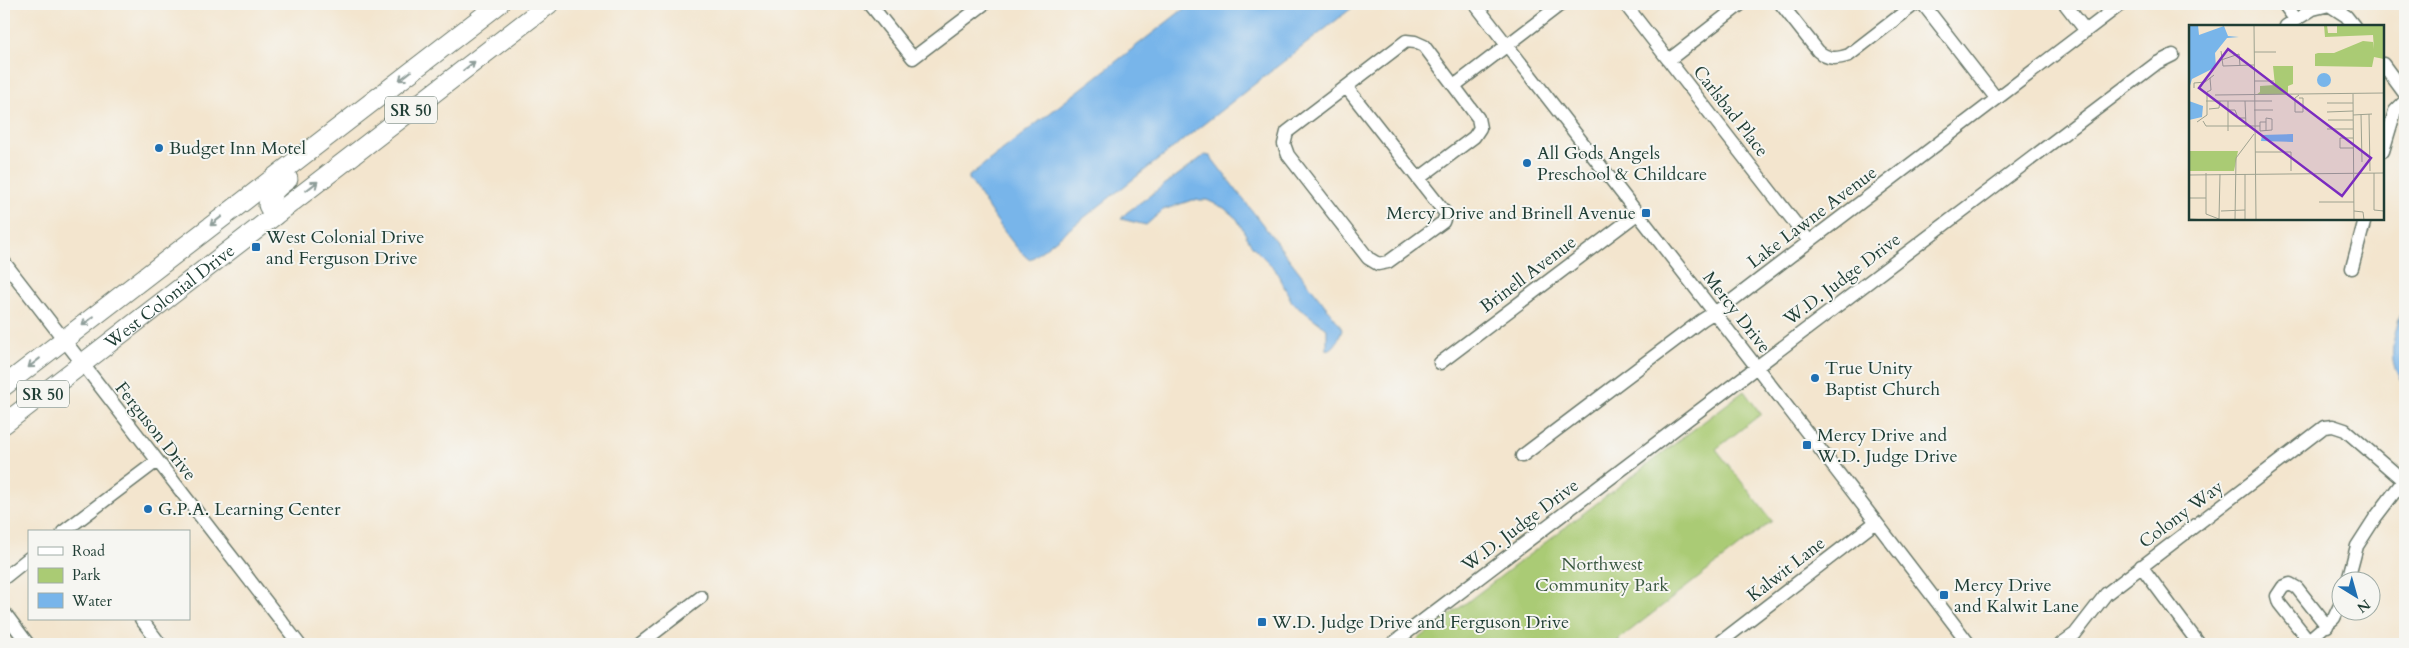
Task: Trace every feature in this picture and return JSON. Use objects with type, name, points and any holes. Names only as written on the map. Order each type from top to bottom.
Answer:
[{"type":"highway","name":"West Colonial Drive","points":[[4,386],[499,4]]},
{"type":"highway","name":"West Colonial Drive","points":[[4,424],[549,4]]},
{"type":"highway","points":[[383,132],[388,120],[446,71],[449,63],[441,49]]},
{"type":"highway","points":[[274,216],[268,205],[274,189],[327,148],[330,134]]},
{"type":"street","points":[[870,4],[913,58],[984,4]]},
{"type":"street","name":"Mercy Drive","points":[[1475,4],[1637,214],[1716,311],[1969,644]]},
{"type":"street","points":[[1454,86],[1561,4]]},
{"type":"street","name":"Carlsbad Place","points":[[1625,4],[1670,59],[1809,241]]},
{"type":"street","points":[[1670,59],[1741,4]]},
{"type":"street","points":[[1780,4],[1818,52],[1824,56],[1839,59],[1849,55],[1915,4]]},
{"type":"street","points":[[1923,4],[1996,98]]},
{"type":"street","points":[[2065,4],[2086,31]]},
{"type":"street","name":"Lake Lawne Avenue","points":[[1522,456],[2121,4]]},
{"type":"street","points":[[2284,4],[2291,23],[2313,8],[2329,5],[2346,16],[2353,25]]},
{"type":"street","points":[[1346,88],[1418,179],[1446,214],[1442,222],[1388,262],[1378,264],[1368,258],[1361,250],[1288,155],[1284,144],[1287,132],[1406,41],[1415,42],[1424,46],[1478,118],[1480,128],[1474,137],[1418,179]]},
{"type":"street","name":"W.D. Judge Drive","points":[[1392,644],[2157,63],[2173,55]]},
{"type":"street","points":[[2384,65],[2405,94]]},
{"type":"street","points":[[2384,148],[2395,111],[2405,101]]},
{"type":"street","name":"Brinell Avenue","points":[[1440,363],[1637,214]]},
{"type":"street","points":[[2352,268],[2365,220]]},
{"type":"street","name":"Ferguson Drive","points":[[4,262],[299,644]]},
{"type":"street","name":"Colony Way","points":[[2061,644],[2075,634],[2106,594],[2324,427],[2333,426],[2345,430],[2404,482]]},
{"type":"street","points":[[70,530],[157,461]]},
{"type":"street","points":[[2351,570],[2357,546],[2374,518],[2404,482]]},
{"type":"street","name":"Kalwit Lane","points":[[1718,644],[1876,522]]},
{"type":"street","points":[[4,578],[28,559]]},
{"type":"street","points":[[2142,566],[2199,644]]},
{"type":"street","points":[[2327,626],[2297,588],[2290,584],[2283,587],[2277,596],[2279,603],[2307,643],[2327,626],[2332,620]]},
{"type":"street","points":[[640,644],[701,597]]},
{"type":"street","points":[[4,612],[28,644]]},
{"type":"street","points":[[142,620],[160,644]]},
{"type":"green space","name":"Northwest Community Park","points":[[1744,391],[1761,414],[1716,449],[1772,521],[1618,640],[1621,644],[1412,644]]},
{"type":"water","points":[[1190,4],[1357,4],[1030,260],[1006,234],[969,179],[969,176]]},
{"type":"water","points":[[1205,155],[1210,156],[1340,325],[1342,330],[1340,336],[1335,345],[1330,349],[1327,350],[1327,329],[1292,302],[1275,269],[1252,246],[1237,219],[1224,208],[1207,200],[1192,200],[1163,210],[1146,225],[1121,219],[1126,213]]},
{"type":"water","points":[[2405,303],[2405,388],[2394,366],[2393,342]]},
{"type":"place","name":"Budget Inn Motel","points":[[159,148]]},
{"type":"place","name":"All Gods Angels Preschool & Childcare","points":[[1527,163]]},
{"type":"place","name":"Mercy Drive and Brinell Avenue","points":[[1646,213]]},
{"type":"place","name":"West Colonial Drive and Ferguson Drive","points":[[256,247]]},
{"type":"place","name":"True Unity Baptist Church","points":[[1815,378]]},
{"type":"place","name":"Mercy Drive and W.D. Judge Drive","points":[[1807,445]]},
{"type":"place","name":"G.P.A. Learning Center","points":[[148,509]]},
{"type":"place","name":"Mercy Drive and Kalwit Lane","points":[[1944,595]]},
{"type":"place","name":"W.D. Judge Drive and Ferguson Drive","points":[[1262,622]]}]
